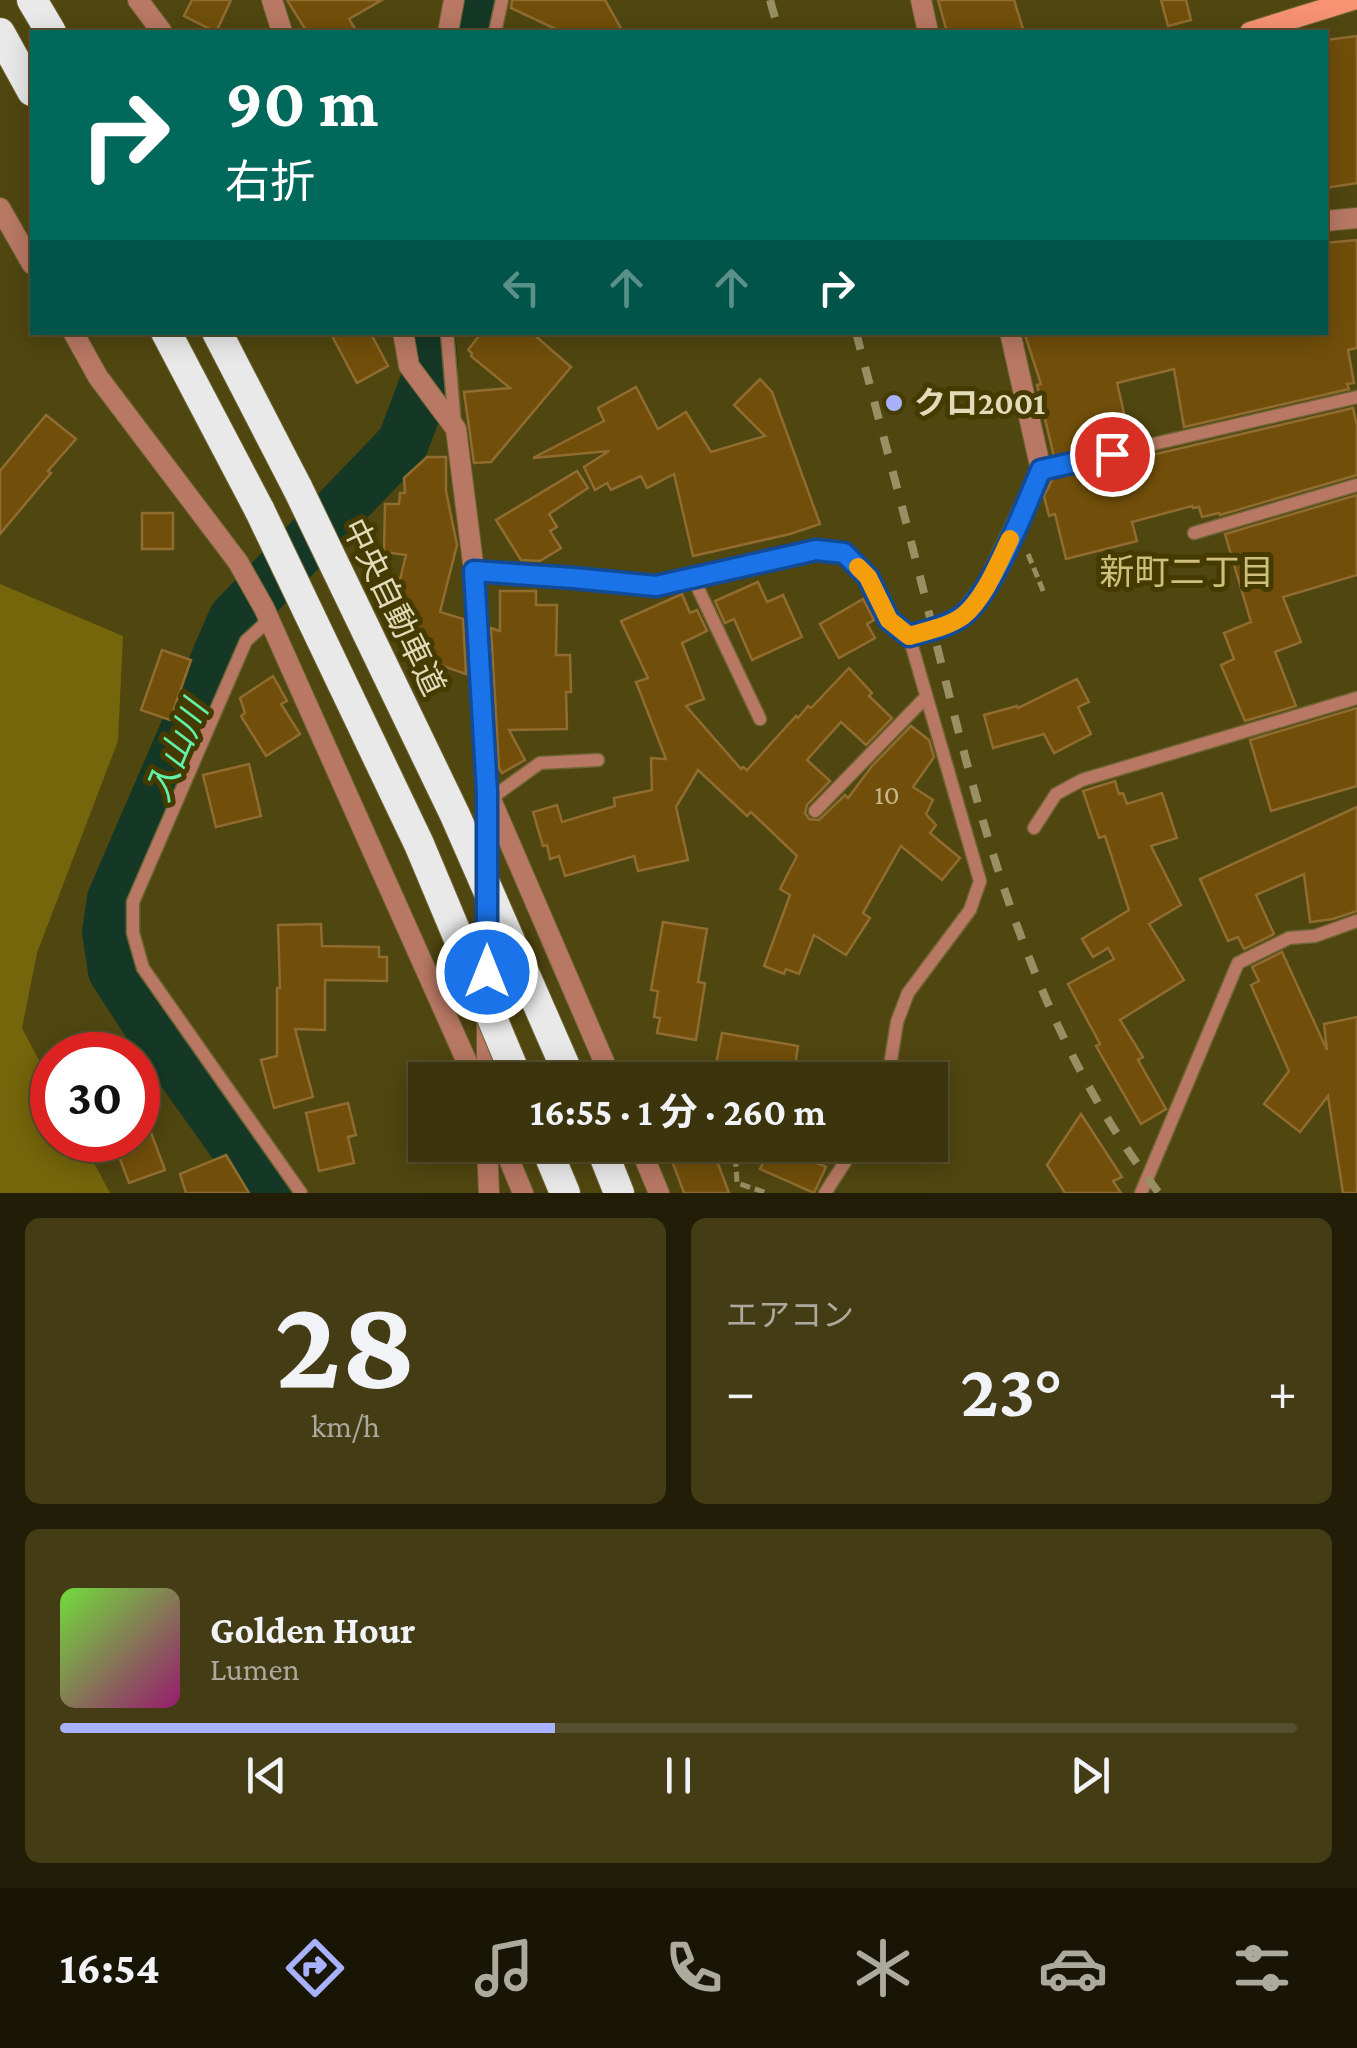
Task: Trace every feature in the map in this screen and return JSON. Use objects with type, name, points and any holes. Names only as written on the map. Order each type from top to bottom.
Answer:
[{"type":"highway","points":[[32,0],[50,30]]},
{"type":"highway","points":[[0,33],[30,86]]},
{"type":"highway","points":[[168,335],[260,511],[419,844],[510,1062]]},
{"type":"highway","name":"中央自動車道","points":[[219,335],[456,814],[564,1062]]},
{"type":"highway","points":[[552,1162],[565,1193]]},
{"type":"highway","points":[[607,1162],[619,1193]]},
{"type":"main road","points":[[1256,30],[1353,0]]},
{"type":"street","points":[[138,0],[160,30]]},
{"type":"street","points":[[272,0],[281,30]]},
{"type":"street","points":[[448,30],[454,0]]},
{"type":"street","points":[[921,0],[928,30]]},
{"type":"street","points":[[0,208],[30,260]]},
{"type":"street","points":[[1328,221],[1357,218]]},
{"type":"street","points":[[75,335],[98,377],[238,562],[266,614],[467,1062]]},
{"type":"street","points":[[404,335],[409,366],[450,422],[474,571],[489,795],[486,1062]]},
{"type":"street","points":[[474,571],[656,586],[816,550],[844,553],[868,577],[889,620],[909,636],[933,630],[962,616],[988,584],[1041,470],[1011,335]]},
{"type":"street","points":[[489,795],[604,1062]]},
{"type":"street","points":[[487,1162],[489,1193]]},
{"type":"street","points":[[510,1162],[523,1193]]},
{"type":"street","points":[[646,1162],[658,1193]]},
{"type":"lane","points":[[494,30],[502,0]]},
{"type":"lane","points":[[447,335],[450,422]]},
{"type":"lane","points":[[1041,470],[1357,397]]},
{"type":"lane","points":[[1194,533],[1357,485]]},
{"type":"lane","points":[[693,578],[760,719]]},
{"type":"lane","points":[[266,614],[246,641],[132,902],[133,933],[143,968],[301,1193]]},
{"type":"lane","points":[[891,1062],[897,1022],[908,993],[970,910],[980,882],[909,636]]},
{"type":"lane","points":[[815,811],[925,698]]},
{"type":"lane","points":[[1034,828],[1056,794],[1082,780],[1357,698]]},
{"type":"lane","points":[[489,795],[540,764],[598,760]]},
{"type":"lane","points":[[1140,1193],[1238,963],[1289,938],[1315,936],[1357,920]]},
{"type":"lane","points":[[825,1193],[845,1162]]},
{"type":"path","points":[[1012,533],[1026,548],[1044,593]]},
{"type":"path","points":[[735,1162],[737,1182],[767,1193]]},
{"type":"shaded area","points":[[0,584],[123,636],[118,741],[37,953],[22,1028],[30,1043],[30,1162],[94,1162],[110,1193],[0,1193]]},
{"type":"building","points":[[192,0],[231,0],[217,30],[184,16]]},
{"type":"building","points":[[287,0],[382,0],[349,19],[356,30],[306,30]]},
{"type":"building","points":[[512,0],[605,0],[622,30],[558,30],[511,8]]},
{"type":"building","points":[[938,0],[1014,0],[1023,30],[946,30]]},
{"type":"building","points":[[1161,0],[1186,0],[1191,20],[1168,26]]},
{"type":"building","points":[[1357,36],[1357,183],[1328,188],[1328,40]]},
{"type":"building","points":[[1357,240],[1357,348],[1348,350],[1354,383],[1347,384],[1349,389],[1184,427],[1174,369],[1117,383],[1130,439],[1054,457],[1037,385],[1041,384],[1025,335],[1328,335],[1328,243]]},
{"type":"building","points":[[332,335],[372,335],[388,366],[357,383]]},
{"type":"building","points":[[480,335],[534,335],[571,367],[491,462],[474,463],[464,392],[510,388],[468,350]]},
{"type":"building","points":[[760,379],[772,392],[820,524],[693,556],[674,474],[647,488],[641,476],[611,490],[607,483],[595,490],[584,467],[609,451],[533,458],[604,421],[598,408],[636,387],[658,429],[686,412],[711,452],[765,436],[734,405]]},
{"type":"building","points":[[1353,408],[1357,475],[1220,515],[1202,517],[1199,507],[1192,506],[1132,522],[1137,541],[1066,559],[1055,514],[1049,516],[1044,496],[1053,478]]},
{"type":"building","points":[[46,415],[76,439],[0,534],[0,471]]},
{"type":"building","points":[[427,457],[446,457],[446,491],[457,545],[440,612],[463,619],[466,674],[422,659],[399,616],[405,598],[396,596],[406,555],[384,552],[385,504],[399,504],[400,493],[405,493],[404,478]]},
{"type":"building","points":[[577,471],[588,488],[549,514],[557,527],[550,531],[561,548],[540,561],[521,560],[496,520]]},
{"type":"building","points":[[1357,495],[1357,575],[1283,597],[1301,642],[1275,652],[1296,706],[1245,721],[1221,665],[1234,659],[1224,633],[1251,622],[1225,534]]},
{"type":"building","points":[[142,513],[173,513],[173,549],[142,549]]},
{"type":"building","points":[[758,582],[767,602],[783,595],[802,637],[752,660],[734,619],[725,623],[715,601]]},
{"type":"building","points":[[500,591],[536,591],[536,605],[557,605],[556,655],[570,655],[571,692],[566,692],[567,729],[509,730],[525,760],[502,773],[491,628],[500,631]]},
{"type":"building","points":[[682,594],[690,613],[697,610],[707,631],[682,643],[704,699],[686,706],[741,769],[747,770],[796,716],[808,706],[811,708],[849,668],[872,693],[869,696],[892,718],[866,745],[841,722],[807,760],[830,781],[807,805],[805,813],[809,819],[819,820],[845,795],[848,798],[872,766],[911,726],[929,740],[934,757],[913,787],[933,800],[926,814],[936,825],[930,833],[960,858],[942,880],[901,846],[863,913],[870,918],[846,955],[814,935],[799,974],[786,969],[784,974],[764,966],[790,895],[780,889],[797,856],[751,812],[747,816],[698,770],[676,807],[688,860],[638,871],[634,856],[565,876],[559,856],[550,859],[547,845],[543,846],[533,812],[557,805],[562,822],[615,806],[614,798],[652,790],[651,758],[666,759],[636,682],[648,678],[621,621]]},
{"type":"building","points":[[863,599],[874,620],[867,624],[875,638],[839,658],[820,624]]},
{"type":"building","points":[[162,650],[191,660],[170,720],[141,710]]},
{"type":"building","points":[[273,676],[287,701],[281,704],[300,734],[266,756],[241,716],[245,713],[240,698]]},
{"type":"building","points":[[1077,679],[1089,702],[1078,707],[1091,734],[1054,753],[1044,734],[993,748],[984,715],[1018,708]]},
{"type":"building","points":[[1357,708],[1357,786],[1271,811],[1250,740]]},
{"type":"building","points":[[249,764],[261,816],[216,827],[203,775]]},
{"type":"building","points":[[1115,781],[1127,804],[1162,793],[1177,838],[1151,846],[1181,905],[1149,924],[1184,980],[1120,1020],[1143,1057],[1138,1060],[1166,1109],[1141,1124],[1096,1046],[1100,1044],[1068,984],[1114,959],[1108,948],[1093,957],[1082,939],[1129,910],[1105,836],[1099,838],[1083,791]]},
{"type":"building","points":[[1357,807],[1357,911],[1310,922],[1304,874],[1256,895],[1274,934],[1244,949],[1238,937],[1228,941],[1200,879]]},
{"type":"building","points":[[663,922],[707,929],[698,982],[705,983],[696,1040],[657,1033],[660,1018],[654,1017],[658,991],[651,990]]},
{"type":"building","points":[[321,924],[322,946],[379,947],[379,957],[387,957],[387,981],[325,980],[325,1030],[295,1029],[313,1097],[274,1108],[261,1060],[277,1056],[278,925]]},
{"type":"building","points":[[1282,952],[1327,1050],[1324,1024],[1357,1017],[1357,1193],[1343,1193],[1328,1096],[1300,1132],[1264,1104],[1289,1071],[1251,985],[1259,981],[1252,967]]},
{"type":"building","points":[[722,1033],[798,1046],[796,1062],[716,1062]]},
{"type":"building","points":[[348,1103],[356,1135],[348,1137],[354,1163],[319,1171],[306,1113]]},
{"type":"building","points":[[1081,1114],[1122,1177],[1113,1181],[1121,1193],[1065,1193],[1047,1165]]},
{"type":"building","points":[[226,1155],[249,1193],[186,1193],[180,1174]]},
{"type":"building","points":[[160,1157],[165,1170],[129,1183],[121,1162],[160,1162]]},
{"type":"building","points":[[672,1162],[717,1162],[729,1193],[684,1193]]},
{"type":"building","points":[[764,1162],[815,1162],[826,1167],[814,1193],[760,1169]]},
{"type":"waterway","name":"入山川","points":[[468,30],[476,0]]},
{"type":"waterway","name":"入山川","points":[[269,1193],[114,971],[108,932],[113,899],[234,619],[403,443],[432,366],[429,335]]},
{"type":"railway","points":[[770,0],[778,30]]},
{"type":"railway","points":[[857,335],[972,781],[1017,926],[1077,1065],[1115,1131],[1159,1193]]},
{"type":"slow traffic","points":[[858,567],[868,577],[889,620],[909,636],[962,616],[988,584],[1010,539]]},
{"type":"place","name":"クロ2001","points":[[894,403]]},
{"type":"district","name":"新町二丁目","points":[[1187,572]]},
{"type":"route","points":[[487,972],[487,792],[474,571],[656,586],[816,550],[844,553],[868,577],[889,620],[909,636],[962,616],[988,584],[1041,470],[1112,454]]}]
